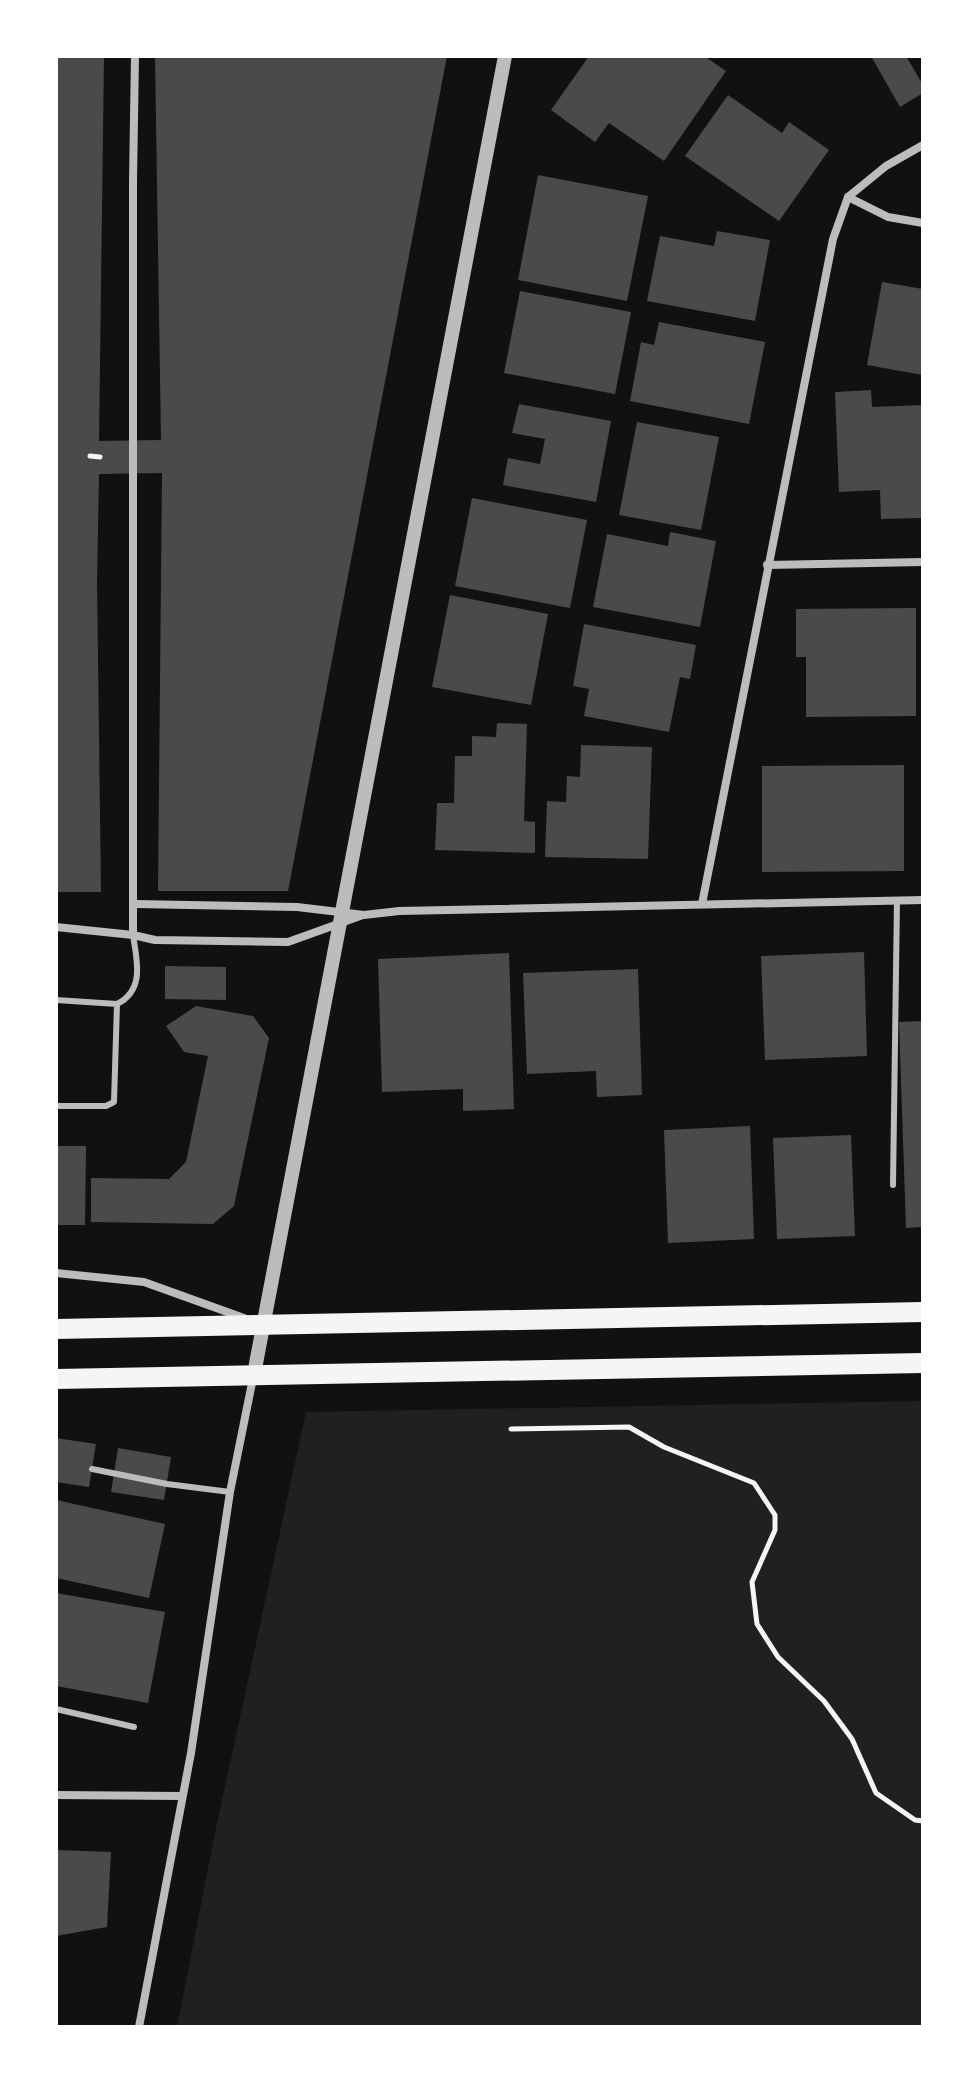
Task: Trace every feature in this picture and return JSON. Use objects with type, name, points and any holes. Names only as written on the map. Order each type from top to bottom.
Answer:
[{"type":"main road","points":[[56,1329],[923,1312]]},
{"type":"main road","points":[[56,1379],[923,1363]]},
{"type":"street","points":[[133,935],[135,56]]},
{"type":"street","points":[[139,2027],[191,1753],[230,1492],[505,56]]},
{"type":"street","points":[[702,904],[833,239],[848,197],[886,166],[923,145]]},
{"type":"street","points":[[848,197],[888,217],[923,223]]},
{"type":"street","points":[[767,565],[923,562]]},
{"type":"street","points":[[56,927],[155,940],[288,942],[340,918],[393,911],[923,900]]},
{"type":"street","points":[[135,904],[297,907],[340,918],[364,915]]},
{"type":"street","points":[[56,1273],[144,1282],[264,1325]]},
{"type":"street","points":[[56,1795],[181,1796]]},
{"type":"lane","points":[[893,1185],[897,900]]},
{"type":"lane","points":[[56,1000],[117,1004],[130,996],[137,985],[133,935]]},
{"type":"lane","points":[[56,1106],[106,1106],[114,1102],[117,1004]]},
{"type":"lane","points":[[92,1469],[167,1484],[230,1492]]},
{"type":"lane","points":[[56,1709],[134,1727]]},
{"type":"path","points":[[90,456],[100,457]]},
{"type":"path","points":[[511,1429],[629,1427],[664,1447],[754,1483],[775,1515],[775,1530],[752,1582],[757,1624],[778,1657],[824,1701],[852,1739],[876,1793],[915,1820],[923,1821]]},
{"type":"shaded area","points":[[923,1401],[923,2027],[177,2027],[215,1833],[306,1412]]},
{"type":"building","points":[[56,56],[104,56],[99,441],[161,440],[155,56],[447,56],[288,891],[158,891],[162,473],[99,474],[97,582],[101,892],[56,892]]},
{"type":"building","points":[[589,56],[704,56],[726,71],[664,161],[609,123],[595,142],[551,110]]},
{"type":"building","points":[[871,56],[906,56],[923,85],[923,93],[900,107]]},
{"type":"building","points":[[728,95],[782,133],[789,122],[829,150],[779,221],[685,156]]},
{"type":"building","points":[[538,175],[648,196],[627,301],[518,280]]},
{"type":"building","points":[[717,231],[770,240],[755,321],[647,301],[660,236],[714,246]]},
{"type":"building","points":[[882,282],[923,289],[923,375],[867,365]]},
{"type":"building","points":[[520,291],[631,312],[615,394],[504,373]]},
{"type":"building","points":[[659,322],[765,342],[749,424],[630,401],[641,342],[654,345]]},
{"type":"building","points":[[871,390],[872,407],[923,405],[923,518],[881,519],[880,490],[839,492],[835,392]]},
{"type":"building","points":[[519,404],[611,421],[596,502],[503,485],[508,458],[540,464],[545,439],[512,433]]},
{"type":"building","points":[[637,422],[719,437],[701,530],[619,515]]},
{"type":"building","points":[[472,498],[587,520],[570,608],[455,586]]},
{"type":"building","points":[[670,532],[716,541],[700,627],[593,607],[607,534],[668,546]]},
{"type":"building","points":[[450,595],[548,614],[531,705],[432,687]]},
{"type":"building","points":[[916,608],[916,716],[806,717],[806,657],[796,657],[796,609]]},
{"type":"building","points":[[584,624],[696,645],[690,679],[680,677],[669,732],[584,716],[589,689],[573,686]]},
{"type":"building","points":[[497,723],[527,724],[524,821],[535,822],[535,853],[435,850],[437,803],[454,803],[455,756],[472,756],[472,736],[496,737]]},
{"type":"building","points":[[581,745],[652,747],[648,859],[545,857],[547,801],[566,802],[567,776],[580,777]]},
{"type":"building","points":[[904,765],[904,871],[762,872],[762,766]]},
{"type":"building","points":[[864,952],[867,1056],[765,1060],[761,956]]},
{"type":"building","points":[[509,953],[514,1109],[463,1111],[463,1089],[382,1092],[378,959]]},
{"type":"building","points":[[165,966],[226,967],[226,1000],[165,999]]},
{"type":"building","points":[[638,969],[642,1095],[597,1097],[596,1071],[527,1074],[523,973]]},
{"type":"building","points":[[196,1006],[253,1016],[269,1038],[234,1206],[213,1224],[91,1222],[91,1178],[169,1179],[186,1162],[208,1056],[184,1052],[166,1026]]},
{"type":"building","points":[[923,1021],[923,1227],[906,1228],[899,1022]]},
{"type":"building","points":[[750,1126],[754,1239],[668,1243],[664,1130]]},
{"type":"building","points":[[851,1135],[855,1236],[777,1239],[773,1138]]},
{"type":"building","points":[[56,1146],[86,1146],[85,1225],[56,1225]]},
{"type":"building","points":[[56,1438],[96,1444],[89,1487],[56,1482]]},
{"type":"building","points":[[118,1448],[171,1457],[164,1500],[111,1492]]},
{"type":"building","points":[[56,1500],[165,1524],[149,1598],[56,1578]]},
{"type":"building","points":[[56,1593],[165,1612],[148,1703],[56,1686]]},
{"type":"building","points":[[56,1850],[111,1852],[107,1927],[56,1936]]}]
